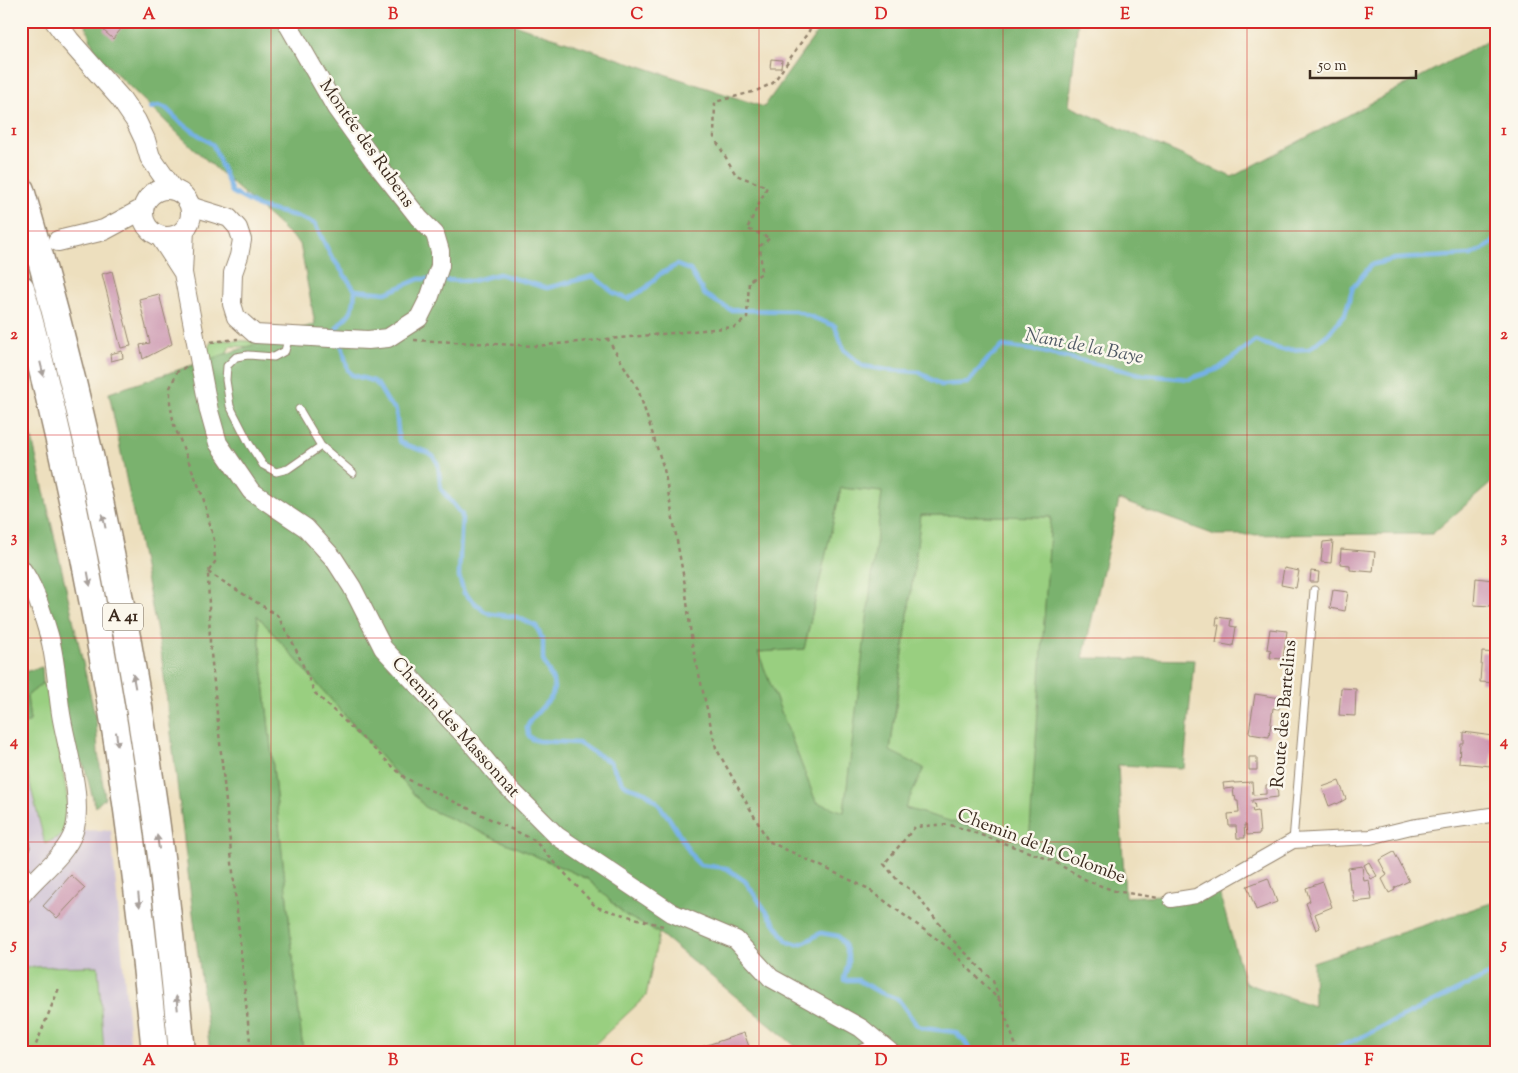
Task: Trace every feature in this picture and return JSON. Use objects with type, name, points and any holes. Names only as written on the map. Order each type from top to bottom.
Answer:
[{"type":"highway","name":"A 41","points":[[21,190],[93,467],[126,632],[163,872],[182,1052]]},
{"type":"highway","name":"A 41","points":[[21,288],[50,400],[87,568],[106,677],[135,870],[155,1052]]},
{"type":"main road","points":[[55,21],[69,40],[121,99],[142,134],[150,157],[173,190]]},
{"type":"main road","points":[[150,157],[144,220],[154,232]]},
{"type":"main road","points":[[58,241],[104,230],[154,232],[173,236],[188,219],[182,194],[173,190],[161,190],[145,204],[104,230]]},
{"type":"street","name":"Montée des Rubens","points":[[286,21],[336,108],[374,161],[419,218],[435,234],[440,251],[440,266],[430,296],[419,318],[388,338]]},
{"type":"street","points":[[188,219],[216,214],[229,218],[238,228],[242,240],[233,273],[232,304],[236,317],[255,334],[368,340],[388,338]]},
{"type":"street","name":"Chemin des Massonnat","points":[[188,219],[183,274],[209,411],[218,443],[251,491],[306,528],[334,559],[352,587],[383,648],[468,739],[504,784],[557,836],[672,913],[736,940],[771,978],[861,1028],[885,1048]]},
{"type":"street","name":"Chemin des Massonnat","points":[[154,232],[183,274]]},
{"type":"street","points":[[21,560],[26,574],[28,597],[49,636],[73,773],[77,817],[72,838],[65,848],[21,896]]},
{"type":"street","points":[[1171,900],[1196,896],[1293,841],[1370,837],[1411,827],[1497,814]]},
{"type":"street","points":[[862,1052],[885,1048]]},
{"type":"lane","points":[[289,336],[285,351],[274,357],[236,357],[227,366],[226,380],[230,406],[250,445],[263,465],[276,472],[288,468],[321,446]]},
{"type":"lane","points":[[299,409],[321,446],[353,473]]},
{"type":"lane","name":"Route des Bartelins","points":[[1293,841],[1314,590]]},
{"type":"lane","points":[[21,819],[26,847],[22,862],[33,882]]},
{"type":"path","points":[[388,338],[536,346],[735,327],[747,318],[749,281],[762,273],[760,246],[770,238],[747,229],[767,187],[736,175],[714,137],[715,102],[756,91],[773,83],[809,31],[812,21]]},
{"type":"path","points":[[207,343],[228,339],[251,339],[255,334]]},
{"type":"path","points":[[607,338],[638,389],[664,469],[685,585],[692,644],[716,748],[768,841],[867,888],[950,948],[1002,1003]]},
{"type":"path","points":[[199,361],[177,372],[170,388],[170,403],[174,425],[203,497],[214,540],[215,562],[208,572],[210,643],[251,1052]]},
{"type":"path","points":[[208,572],[277,615],[294,645],[315,693],[406,778],[534,840],[596,907],[658,926],[667,926]]},
{"type":"path","name":"Chemin de la Colombe","points":[[1018,1052],[993,981],[950,937],[913,892],[899,882],[884,864],[915,827],[947,824],[1050,860],[1088,881],[1114,891],[1171,900]]},
{"type":"path","points":[[33,1052],[59,988]]},
{"type":"shaded area","points":[[21,748],[45,844],[69,831],[111,830],[131,1052],[21,1052]]},
{"type":"green space","points":[[84,21],[504,21],[764,107],[825,21],[1078,21],[1069,106],[1232,177],[1497,36],[1497,478],[1432,534],[1215,535],[1119,500],[1083,658],[1194,660],[1184,768],[1118,765],[1125,897],[1219,892],[1245,983],[1314,1006],[1313,962],[1497,901],[1497,1052],[798,1052],[794,1045],[659,933],[625,915],[588,879],[426,808],[257,615],[303,1052],[210,1052],[161,652],[109,393],[315,324],[300,244],[193,148],[96,54]],"holes":[[[841,488],[882,492],[844,812],[816,802],[758,652],[804,649]],[[921,515],[1051,517],[1029,844],[905,808],[924,768],[890,751]]]},
{"type":"green space","points":[[222,340],[275,342],[276,348],[230,346],[218,371],[227,411],[205,354],[211,342]]},
{"type":"green space","points":[[21,390],[96,720],[98,753],[105,798],[95,807],[85,768],[71,746],[62,717],[21,542]]},
{"type":"green space","points":[[841,488],[883,492],[844,813],[816,802],[758,652],[804,649]]},
{"type":"green space","points":[[921,515],[1051,517],[1030,845],[905,808],[890,752]]},
{"type":"green space","points":[[257,615],[426,808],[588,879],[625,915],[659,933],[646,996],[590,1049],[590,1052],[303,1052]]},
{"type":"green space","points":[[42,667],[43,683],[27,696],[30,721],[21,726],[21,673]]},
{"type":"green space","points":[[43,683],[52,705],[68,802],[69,831],[45,844],[21,748],[21,726],[30,721],[27,696]]},
{"type":"green space","points":[[98,966],[104,1052],[21,1052],[21,967]]},
{"type":"building","points":[[110,21],[122,21],[125,24],[113,39],[103,30]]},
{"type":"building","points":[[771,59],[782,60],[781,68],[770,68]]},
{"type":"building","points":[[112,271],[131,346],[121,348],[102,274]]},
{"type":"building","points":[[159,294],[172,344],[143,359],[140,345],[150,343],[139,299]]},
{"type":"building","points":[[122,351],[123,358],[111,361],[110,354]]},
{"type":"building","points":[[1333,541],[1331,563],[1321,562],[1323,542]]},
{"type":"building","points":[[1341,549],[1375,552],[1373,572],[1350,570],[1350,565],[1340,564]]},
{"type":"building","points":[[1284,568],[1299,571],[1296,588],[1281,585]]},
{"type":"building","points":[[1311,571],[1319,572],[1318,582],[1310,582]]},
{"type":"building","points":[[1476,578],[1493,580],[1491,606],[1474,605]]},
{"type":"building","points":[[1333,590],[1348,592],[1345,611],[1330,608]]},
{"type":"building","points":[[1217,617],[1231,619],[1230,626],[1236,627],[1233,646],[1216,643],[1219,625],[1216,625]]},
{"type":"building","points":[[1270,629],[1287,631],[1283,659],[1270,658],[1271,650],[1267,649]]},
{"type":"building","points":[[1482,652],[1497,653],[1497,683],[1480,682]]},
{"type":"building","points":[[1341,688],[1356,689],[1355,716],[1339,715]]},
{"type":"building","points":[[1255,694],[1280,698],[1279,709],[1273,708],[1269,737],[1250,734],[1249,732]]},
{"type":"building","points":[[1463,732],[1493,736],[1491,766],[1459,763],[1460,743],[1463,743]]},
{"type":"building","points":[[1249,757],[1257,757],[1257,770],[1249,770]]},
{"type":"building","points":[[1339,781],[1346,799],[1329,806],[1322,787]]},
{"type":"building","points":[[1252,782],[1253,795],[1266,794],[1266,785],[1277,783],[1278,797],[1252,800],[1255,808],[1252,809],[1253,812],[1258,811],[1260,834],[1247,835],[1246,825],[1244,825],[1245,838],[1237,838],[1236,826],[1229,826],[1228,814],[1239,813],[1238,801],[1234,797],[1233,788],[1224,789],[1223,783]]},
{"type":"building","points":[[1394,852],[1409,881],[1394,888],[1395,890],[1389,893],[1382,879],[1387,875],[1379,860]]},
{"type":"building","points":[[1369,862],[1377,876],[1371,879],[1364,865]]},
{"type":"building","points":[[1362,866],[1364,881],[1369,880],[1372,900],[1354,902],[1352,889],[1350,889],[1348,868]]},
{"type":"building","points":[[71,875],[85,888],[57,918],[43,906]]},
{"type":"building","points":[[1268,878],[1277,902],[1256,910],[1247,886]]},
{"type":"building","points":[[1323,882],[1332,907],[1315,914],[1320,928],[1316,930],[1306,903],[1310,901],[1306,888]]},
{"type":"building","points":[[744,1033],[751,1052],[699,1052],[698,1048]]},
{"type":"waterway","name":"Nant de la Baye","points":[[150,108],[159,106],[167,109],[180,122],[213,145],[232,192],[259,207],[296,216],[315,224],[330,254],[355,290],[386,293],[419,279],[432,279]]},
{"type":"waterway","name":"Nant de la Baye","points":[[440,280],[472,281],[499,274],[547,288],[593,276],[614,293],[628,299],[646,288],[660,274],[677,265],[690,270],[705,295],[731,310],[796,311],[835,326],[844,350],[863,366],[919,372],[941,385],[968,383],[988,359],[1003,346],[1039,351],[1144,375],[1189,379],[1218,369],[1255,341],[1283,350],[1309,349],[1329,333],[1345,314],[1353,287],[1371,265],[1395,259],[1471,255],[1490,245],[1497,238]]},
{"type":"waterway","points":[[334,335],[352,308],[355,290]]},
{"type":"waterway","points":[[339,343],[342,346],[348,370],[352,375],[373,381],[396,410],[399,441],[427,452],[434,457],[438,464],[441,489],[462,515],[459,576],[464,593],[484,611],[491,614],[517,617],[536,626],[543,640],[543,660],[553,681],[554,688],[552,696],[530,721],[527,728],[528,735],[532,739],[539,741],[578,743],[610,762],[622,782],[627,786],[645,792],[656,801],[669,818],[694,859],[700,865],[726,868],[745,881],[787,941],[800,944],[821,933],[838,936],[844,943],[848,955],[844,980],[858,980],[879,992],[898,999],[916,1024],[922,1028],[955,1032],[964,1040],[971,1052]]},
{"type":"waterway","points":[[1324,1052],[1353,1041],[1497,971]]}]
